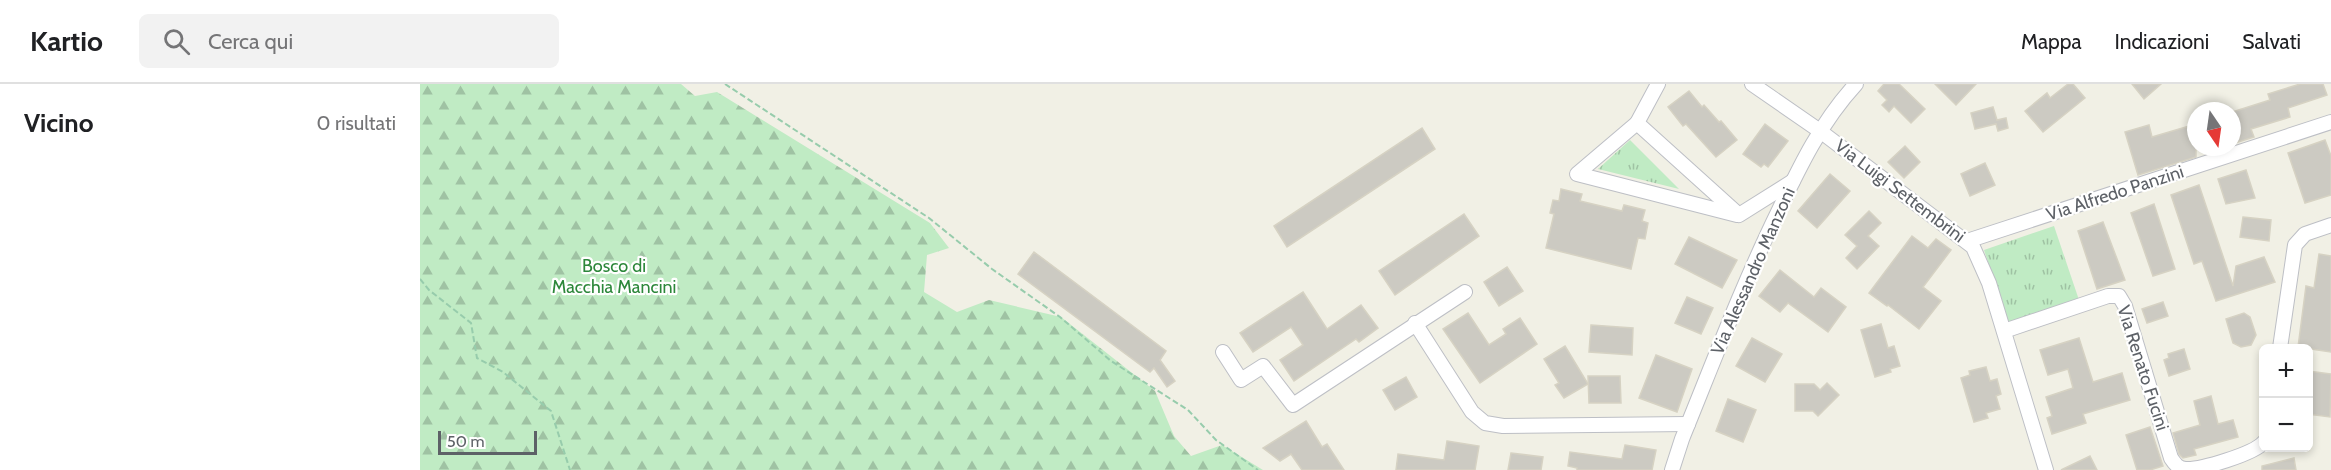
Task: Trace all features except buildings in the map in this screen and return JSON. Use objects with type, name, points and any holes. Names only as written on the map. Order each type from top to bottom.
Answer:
[{"type":"street","points":[[1658,84],[1637,123],[1577,174],[1739,215],[1793,181]]},
{"type":"street","name":"Via Luigi Settembrini","points":[[1752,84],[1820,131],[1968,241],[1976,251],[2004,331],[2046,470]]},
{"type":"street","name":"Via Alessandro Manzoni","points":[[1672,470],[1688,424],[1755,260],[1820,131],[1834,109],[1856,84]]},
{"type":"street","name":"Via Alfredo Panzini","points":[[1968,241],[2331,122]]},
{"type":"street","points":[[1637,123],[1739,215]]},
{"type":"street","points":[[2281,344],[2295,244],[2305,234],[2331,225]]},
{"type":"street","points":[[1223,352],[1241,380],[1263,366],[1293,405],[1465,292]]},
{"type":"street","name":"Via Renato Fucini","points":[[2004,331],[2108,296],[2119,296],[2126,306],[2175,465],[2184,469],[2197,468],[2249,453],[2259,446]]},
{"type":"street","points":[[1415,323],[1472,412],[1485,423],[1503,426],[1688,424]]},
{"type":"path","points":[[725,84],[929,218],[992,269],[1060,317],[1111,361],[1188,410],[1216,440],[1258,470]]},
{"type":"path","points":[[420,279],[429,290],[471,323],[477,358],[503,372],[551,411],[570,470]]},
{"type":"green space","name":"Bosco di Macchia Mancini","points":[[420,84],[681,84],[695,96],[717,92],[930,223],[949,248],[927,255],[924,292],[957,312],[989,300],[1061,317],[1155,391],[1174,436],[1191,456],[1222,445],[1263,470],[420,470]]},
{"type":"green space","points":[[1630,140],[1679,189],[1598,169]]},
{"type":"green space","points":[[2054,226],[2079,300],[2009,324],[1984,250]]}]
